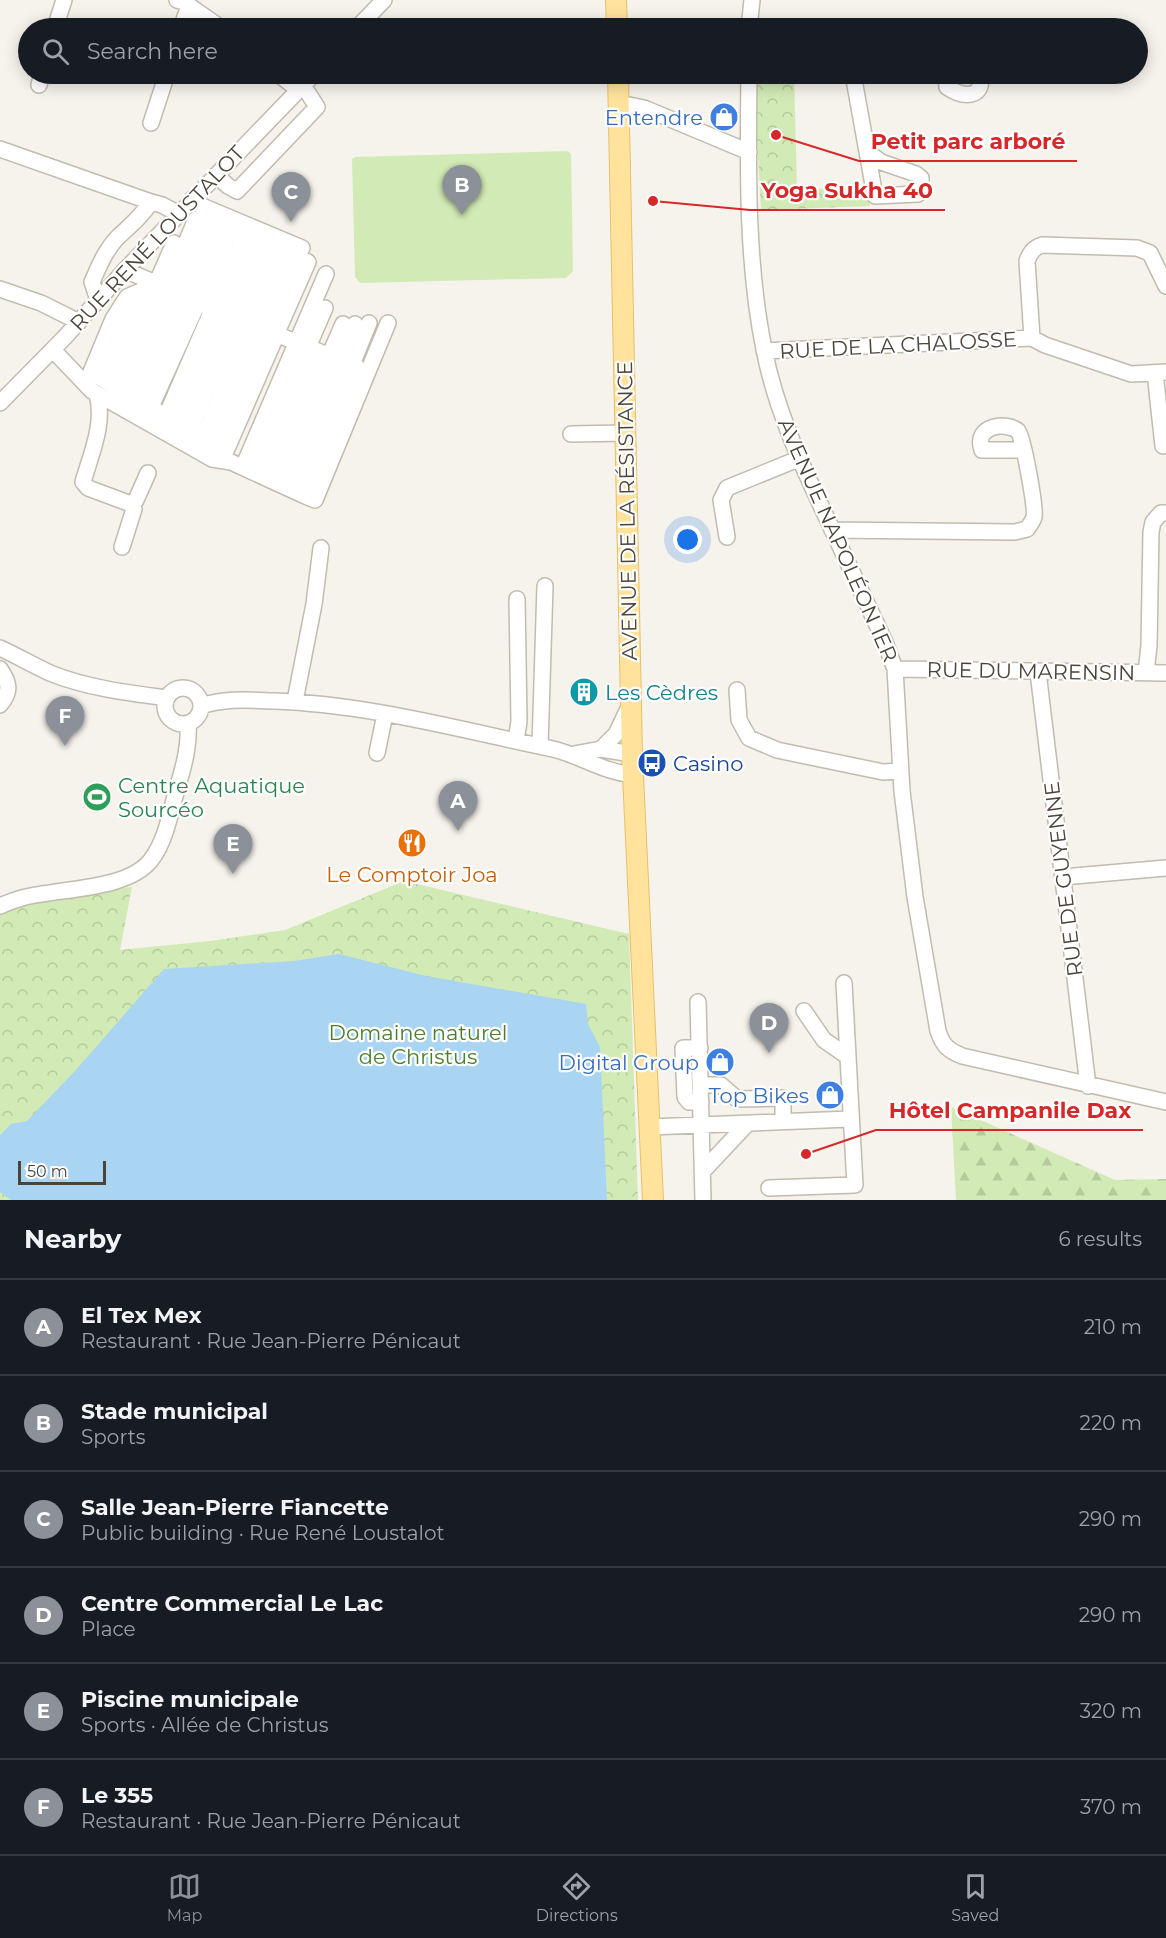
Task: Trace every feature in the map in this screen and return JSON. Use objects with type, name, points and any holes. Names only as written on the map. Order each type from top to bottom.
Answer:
[{"type":"main road","points":[[616,0],[616,18]]},
{"type":"main road","name":"AVENUE DE LA RÉSISTANCE","points":[[618,84],[632,754],[653,1200]]},
{"type":"street","points":[[58,18],[64,0]]},
{"type":"street","points":[[367,18],[384,0]]},
{"type":"street","points":[[750,18],[752,0]]},
{"type":"street","points":[[182,18],[183,3],[206,18]]},
{"type":"street","points":[[151,123],[164,84]]},
{"type":"street","name":"RUE RENÉ LOUSTALOT","points":[[0,403],[304,84]]},
{"type":"street","points":[[216,175],[237,191],[317,107],[306,84]]},
{"type":"street","name":"AVENUE NAPOLÉON 1ER","points":[[749,84],[749,152],[755,298],[764,351],[779,407],[798,459],[896,669],[900,771],[915,897],[942,1043],[949,1050],[962,1056],[1088,1086]]},
{"type":"street","points":[[855,84],[868,153]]},
{"type":"street","points":[[947,84],[951,90],[972,94],[977,93],[980,84]]},
{"type":"street","points":[[619,106],[644,108],[749,152]]},
{"type":"street","points":[[0,149],[162,205],[178,214]]},
{"type":"street","points":[[127,393],[266,330],[279,328],[308,262],[256,240],[193,198]]},
{"type":"street","points":[[98,300],[92,282],[105,253],[117,238],[139,219],[151,202]]},
{"type":"street","points":[[256,240],[266,330],[298,420]]},
{"type":"street","points":[[256,240],[266,330],[298,420]]},
{"type":"street","points":[[256,240],[266,330],[298,420]]},
{"type":"street","points":[[256,240],[266,330],[298,420]]},
{"type":"street","points":[[125,270],[266,330],[349,324],[266,330],[174,243]]},
{"type":"street","name":"RUE DE LA CHALOSSE","points":[[1032,338],[1027,261],[1030,253],[1036,247],[1042,245],[1137,248],[1150,253],[1166,286]]},
{"type":"street","points":[[191,430],[266,330],[320,270]]},
{"type":"street","points":[[0,289],[41,303],[79,322]]},
{"type":"street","points":[[127,393],[139,291],[266,330],[388,323]]},
{"type":"street","points":[[127,393],[266,330],[325,308]]},
{"type":"street","points":[[191,430],[266,330]]},
{"type":"street","points":[[191,430],[266,330]]},
{"type":"street","name":"RUE DE LA CHALOSSE","points":[[764,351],[1032,338],[1045,345],[1131,374],[1160,372]]},
{"type":"street","points":[[52,350],[92,391],[212,459],[261,476]]},
{"type":"street","points":[[1160,372],[1163,446]]},
{"type":"street","points":[[127,393],[191,430]]},
{"type":"street","points":[[97,394],[100,424],[83,482],[88,489],[131,504],[134,509],[122,547]]},
{"type":"street","points":[[261,476],[298,420]]},
{"type":"street","points":[[261,476],[298,420]]},
{"type":"street","points":[[261,476],[298,420]]},
{"type":"street","points":[[261,476],[298,420]]},
{"type":"street","points":[[571,434],[626,433]]},
{"type":"street","points":[[832,530],[1014,532],[1027,529],[1034,518],[1024,450]]},
{"type":"street","points":[[727,537],[721,500],[727,488],[798,459]]},
{"type":"street","points":[[131,504],[136,501],[148,473]]},
{"type":"street","points":[[1146,672],[1149,646],[1151,532],[1153,522],[1161,513],[1166,513]]},
{"type":"street","points":[[295,701],[314,604],[321,548]]},
{"type":"street","points":[[540,747],[545,586]]},
{"type":"street","points":[[516,741],[519,721],[517,599]]},
{"type":"street","points":[[0,648],[51,673],[82,683],[112,691],[167,698]]},
{"type":"street","points":[[0,669],[8,686],[7,696],[0,705]]},
{"type":"street","name":"RUE DU MARENSIN","points":[[896,669],[1166,673]]},
{"type":"street","name":"RUE DE GUYENNE","points":[[1038,672],[1088,1086]]},
{"type":"street","points":[[187,689],[197,695],[201,706],[197,717],[188,723],[180,724],[167,714],[165,706],[167,698],[176,690],[187,689]]},
{"type":"street","points":[[736,690],[739,720],[749,738],[777,750],[883,772],[900,771]]},
{"type":"street","points":[[201,706],[220,700],[295,701],[354,708],[574,754],[607,771],[633,775]]},
{"type":"street","points":[[601,749],[616,734],[631,704]]},
{"type":"street","points":[[377,753],[385,714]]},
{"type":"street","points":[[0,906],[22,898],[109,882],[137,873],[151,860],[170,818],[188,747],[188,723]]},
{"type":"street","points":[[574,754],[601,749],[632,754]]},
{"type":"street","points":[[1063,877],[1166,868]]},
{"type":"street","points":[[769,1188],[855,1185],[844,983]]},
{"type":"street","points":[[698,1002],[703,1200]]},
{"type":"street","points":[[804,1011],[824,1040],[847,1056]]},
{"type":"street","points":[[700,1048],[683,1048],[686,1097],[689,1102],[701,1102]]},
{"type":"street","points":[[700,1085],[721,1085],[737,1099],[783,1098],[783,1121]]},
{"type":"street","points":[[1088,1086],[1166,1102]]},
{"type":"street","points":[[649,1127],[850,1119]]},
{"type":"street","points":[[702,1172],[747,1124]]},
{"type":"green space","points":[[754,84],[794,84],[797,189],[867,188],[870,206],[761,210]]},
{"type":"green space","points":[[568,151],[571,154],[573,271],[566,278],[360,283],[355,277],[352,159],[355,157]]},
{"type":"green space","name":"Domaine naturel de Christus","points":[[404,881],[629,934],[638,1200],[0,1200],[0,915],[25,902],[132,887],[120,950],[210,941],[285,930]]},
{"type":"green space","points":[[951,1107],[1115,1180],[1166,1179],[1166,1200],[956,1200]]},
{"type":"water","name":"Domaine naturel de Christus","points":[[339,954],[426,976],[586,1004],[588,1024],[600,1047],[607,1200],[11,1200],[0,1192],[0,1135],[11,1124],[27,1121],[75,1071],[164,969],[294,961]]},
{"type":"place","name":"Entendre","points":[[724,117]]},
{"type":"place","name":"Petit parc arboré","points":[[776,135]]},
{"type":"place","name":"Yoga Sukha 40","points":[[653,201]]},
{"type":"place","name":"Stade municipal","points":[[462,215]]},
{"type":"place","name":"Salle Jean-Pierre Fiancette","points":[[291,222]]},
{"type":"place","name":"Les Cèdres","points":[[584,692]]},
{"type":"place","name":"Le 355","points":[[65,746]]},
{"type":"place","name":"Casino","points":[[652,763]]},
{"type":"place","name":"Centre Aquatique Sourcéo","points":[[97,797]]},
{"type":"place","name":"El Tex Mex","points":[[458,831]]},
{"type":"place","name":"Le Comptoir Joa","points":[[412,843]]},
{"type":"place","name":"Piscine municipale","points":[[233,874]]},
{"type":"place","name":"Centre Commercial Le Lac","points":[[769,1053]]},
{"type":"place","name":"Digital Group","points":[[720,1062]]},
{"type":"place","name":"Top Bikes","points":[[830,1095]]},
{"type":"place","name":"Hôtel Campanile Dax","points":[[806,1154]]}]
